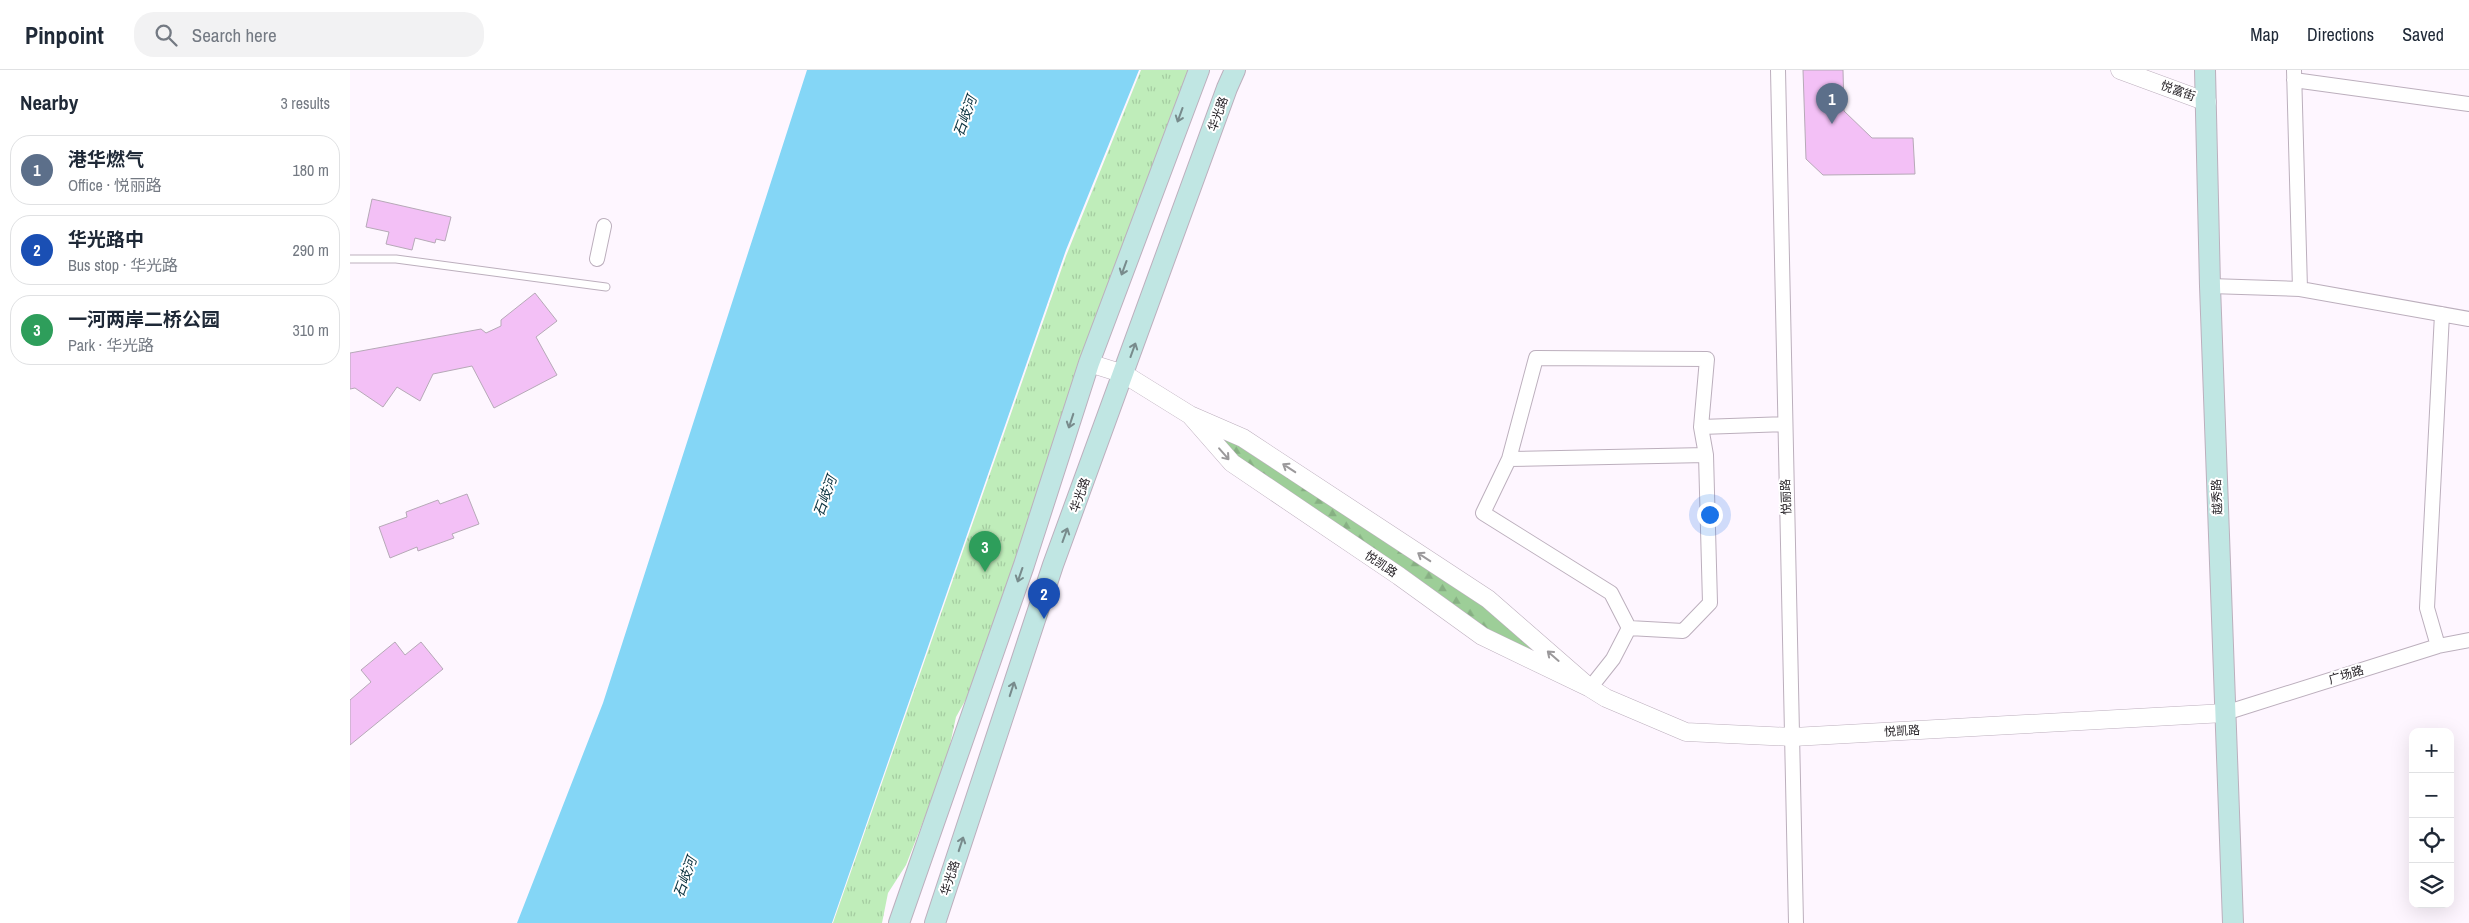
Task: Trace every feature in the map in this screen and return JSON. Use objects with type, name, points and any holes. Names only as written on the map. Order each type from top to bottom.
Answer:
[{"type":"main road","points":[[899,923],[1024,565],[1089,364],[1199,70]]},
{"type":"main road","name":"华光路","points":[[935,923],[1054,565],[1227,88],[1236,70]]},
{"type":"main road","name":"越秀路","points":[[2205,70],[2210,286],[2234,923]]},
{"type":"street","name":"悦丽路","points":[[1778,70],[1796,923]]},
{"type":"street","name":"悦富街","points":[[2120,70],[2207,102]]},
{"type":"street","points":[[2300,289],[2294,75],[2469,104]]},
{"type":"street","points":[[597,259],[604,226]]},
{"type":"street","points":[[2210,286],[2300,289],[2469,319]]},
{"type":"street","points":[[2438,646],[2428,608],[2442,314]]},
{"type":"street","points":[[1536,358],[1706,359],[1701,427],[1706,455],[1710,603],[1683,631],[1629,628],[1611,593],[1483,513],[1509,459],[1536,358]]},
{"type":"street","name":"悦凯路","points":[[1089,364],[1124,374],[1190,415],[1243,438],[1488,599],[1590,688]]},
{"type":"street","name":"悦凯路","points":[[1190,415],[1232,462],[1399,576],[1482,636],[1590,688],[1606,698],[1686,732],[1793,737],[2225,713]]},
{"type":"street","points":[[1701,427],[1784,424]]},
{"type":"street","points":[[1509,459],[1706,455]]},
{"type":"street","points":[[1590,688],[1612,659],[1629,628]]},
{"type":"street","name":"广场路","points":[[2225,713],[2438,646],[2469,640]]},
{"type":"lane","points":[[350,259],[396,259],[606,287]]},
{"type":"green space","points":[[1141,70],[1195,70],[988,660],[956,717],[946,763],[906,865],[888,893],[882,923],[833,923],[1066,256]]},
{"type":"green space","points":[[1216,431],[1491,611],[1520,633],[1532,650],[1480,627],[1231,455]]},
{"type":"water","name":"石岐河","points":[[807,70],[1139,70],[1066,250],[832,923],[517,923],[603,703]]},
{"type":"building","points":[[1803,70],[1843,70],[1844,111],[1872,138],[1913,138],[1915,174],[1823,175],[1806,159]]},
{"type":"building","points":[[372,199],[451,217],[445,241],[436,239],[435,243],[415,238],[412,250],[386,244],[389,232],[366,227]]},
{"type":"building","points":[[535,293],[557,321],[536,337],[557,375],[494,408],[472,366],[433,374],[420,401],[397,387],[383,407],[355,388],[350,389],[350,353],[481,329],[486,333],[501,326],[501,320]]},
{"type":"building","points":[[467,494],[479,524],[452,534],[454,538],[418,551],[417,547],[390,558],[379,527],[407,517],[406,512],[438,500],[440,504]]},
{"type":"building","points":[[395,642],[405,655],[421,642],[443,669],[350,745],[350,700],[371,682],[361,670]]},
{"type":"place","name":"港华燃气","points":[[1832,124]]},
{"type":"place","name":"一河两岸二桥公园","points":[[985,572]]},
{"type":"place","name":"华光路中","points":[[1044,619]]}]
